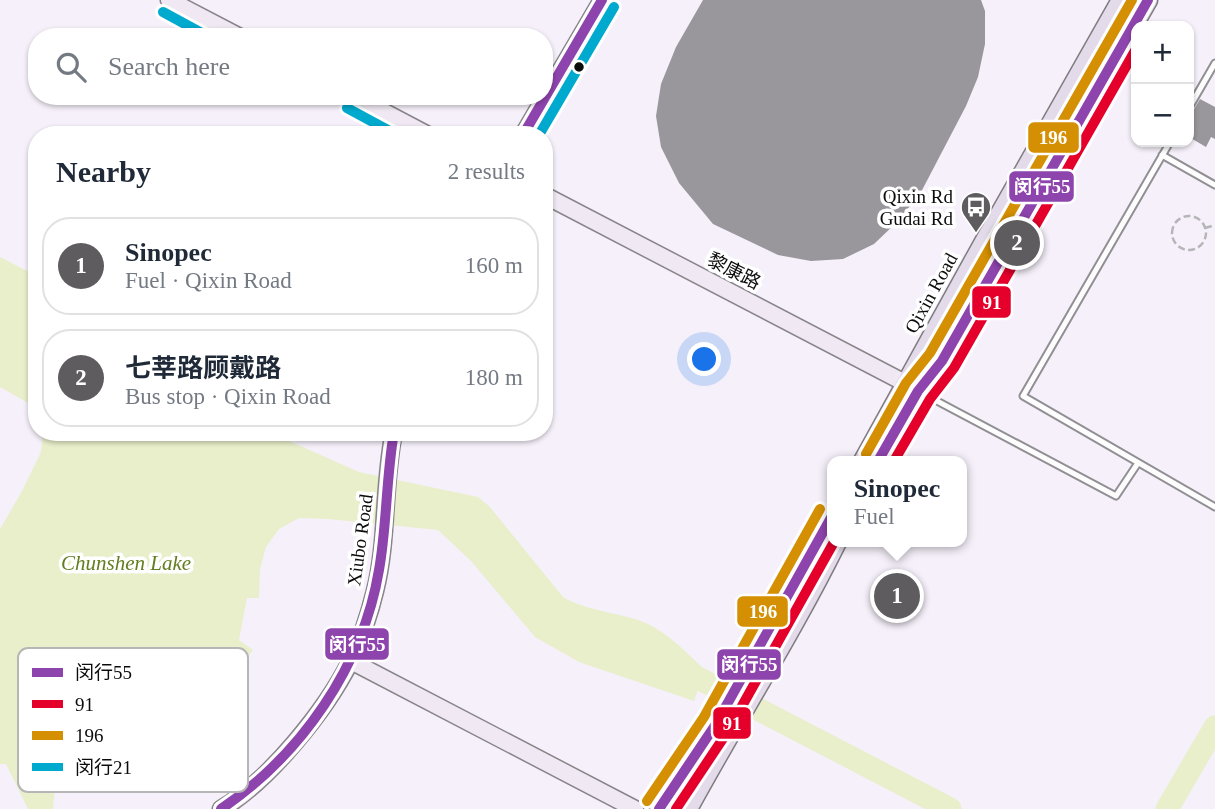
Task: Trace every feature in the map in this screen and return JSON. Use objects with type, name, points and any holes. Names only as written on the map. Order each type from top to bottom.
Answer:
[{"type":"main road","name":"Qixin Road","points":[[880,456],[912,387],[1122,0]]},
{"type":"main road","name":"Qixin Road","points":[[866,456],[912,387],[942,361],[1148,0]]},
{"type":"main road","points":[[688,809],[723,728],[752,678],[827,526]]},
{"type":"main road","points":[[752,678],[806,604],[834,547]]},
{"type":"main road","points":[[659,809],[723,728]]},
{"type":"street","points":[[169,0],[223,28]]},
{"type":"street","points":[[553,84],[602,0]]},
{"type":"street","points":[[371,105],[411,126]]},
{"type":"street","points":[[528,126],[541,105]]},
{"type":"street","name":"黎康路","points":[[553,200],[912,387]]},
{"type":"street","name":"Xiubo Road","points":[[248,789],[274,765],[318,714],[351,661],[375,592],[393,441]]},
{"type":"street","points":[[351,661],[635,809]]},
{"type":"street","name":"Xiubo Road","points":[[221,809],[244,792]]},
{"type":"lane","points":[[1194,99],[1215,63]]},
{"type":"lane","points":[[1167,147],[1023,396],[1215,507]]},
{"type":"lane","points":[[1162,155],[1215,185]]},
{"type":"lane","points":[[912,387],[1116,496],[1138,463]]},
{"type":"path","points":[[1184,217],[1195,217],[1205,228],[1205,241],[1196,249],[1185,250],[1172,239],[1172,228],[1184,217]]},
{"type":"path","points":[[1205,228],[1215,225]]},
{"type":"water","points":[[0,257],[28,271],[28,403],[0,387]]},
{"type":"water","name":"Chunshen Lake","points":[[42,441],[289,441],[359,472],[478,497],[489,506],[563,597],[583,606],[625,616],[654,627],[705,670],[694,701],[579,662],[535,637],[471,561],[438,530],[299,518],[279,529],[266,547],[260,569],[259,598],[247,598],[239,640],[253,650],[248,656],[248,648],[18,648],[18,789],[6,764],[0,764],[0,529],[41,452]]},
{"type":"water","name":"Chunshen Lake","points":[[20,792],[54,792],[53,809],[28,809]]},
{"type":"building","points":[[703,0],[981,0],[985,11],[985,44],[978,77],[966,106],[920,194],[874,244],[843,259],[811,261],[778,255],[713,224],[679,183],[661,147],[656,116],[661,84],[676,47]]},
{"type":"building","points":[[1200,99],[1215,107],[1215,139],[1211,137],[1206,147],[1194,140],[1194,109]]},
{"type":"waterway","points":[[675,666],[950,809]]},
{"type":"waterway","points":[[1167,809],[1215,727]]},
{"type":"transit line","name":"闵行55","points":[[553,84],[602,0]]},
{"type":"transit line","name":"196","points":[[866,454],[906,383],[930,353],[1132,0]]},
{"type":"transit line","name":"闵行55","points":[[881,456],[918,391],[942,361],[1148,0]]},
{"type":"transit line","name":"闵行21","points":[[544,126],[614,7]]},
{"type":"transit line","name":"闵行21","points":[[163,12],[192,28]]},
{"type":"transit line","name":"91","points":[[897,456],[930,399],[954,368],[1131,58]]},
{"type":"transit line","name":"闵行55","points":[[528,126],[541,105]]},
{"type":"transit line","name":"闵行21","points":[[347,108],[380,126]]},
{"type":"transit line","name":"闵行55","points":[[248,789],[302,735],[343,674],[359,640],[371,606],[379,570],[393,441]]},
{"type":"transit line","name":"196","points":[[647,801],[704,717],[820,509]]},
{"type":"transit line","name":"闵行55","points":[[659,809],[716,724],[827,525]]},
{"type":"transit line","name":"91","points":[[676,809],[728,731],[831,547]]},
{"type":"transit line","name":"闵行55","points":[[221,809],[243,792]]},
{"type":"place","name":"Qixin Rd Gudai Rd","points":[[976,234]]},
{"type":"place","name":"七莘路顾戴路","points":[[1017,243]]},
{"type":"place","name":"Sinopec","points":[[897,596]]}]
